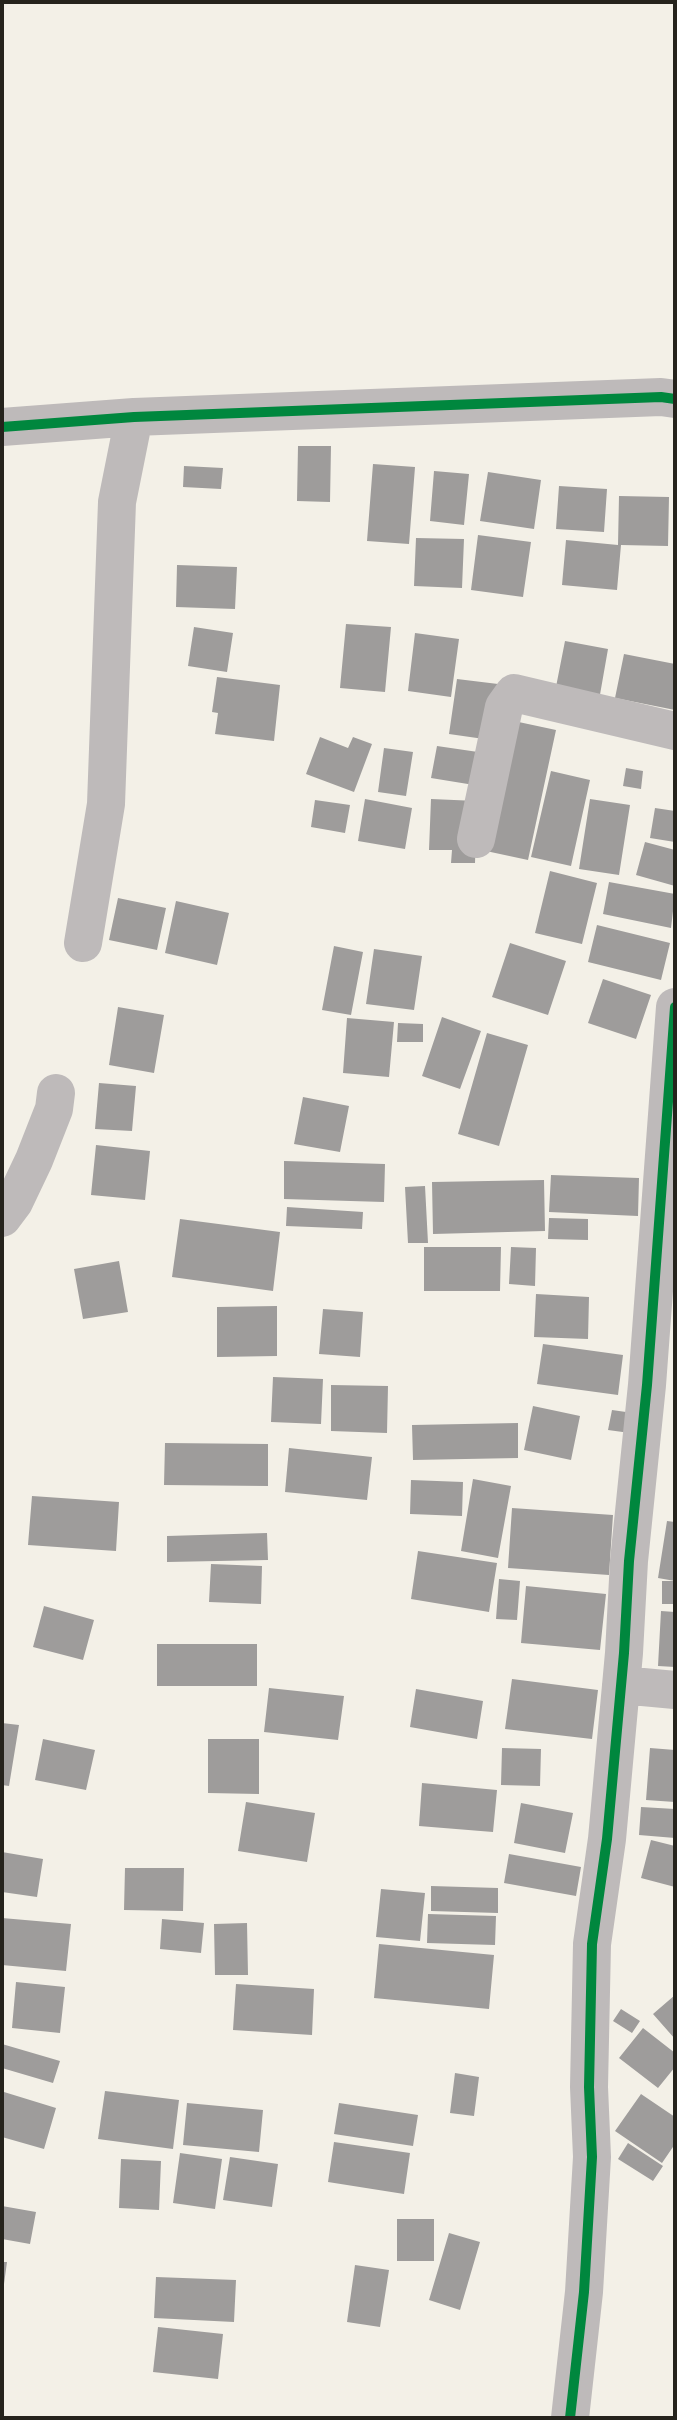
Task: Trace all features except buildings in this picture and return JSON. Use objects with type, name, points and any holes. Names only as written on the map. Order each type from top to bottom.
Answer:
[{"type":"street","points":[[2,427],[134,417],[661,397],[675,399]]},
{"type":"street","points":[[83,943],[106,804],[117,502],[134,417]]},
{"type":"street","points":[[476,839],[504,707],[514,693],[675,731]]},
{"type":"street","points":[[570,2418],[584,2292],[592,2157],[589,2087],[592,1944],[607,1839],[629,1561],[661,1393],[675,1007]]},
{"type":"street","points":[[2,1218],[14,1202],[34,1160],[54,1109],[56,1093]]},
{"type":"street","points":[[621,1685],[675,1690]]},
{"type":"cycle path","points":[[2,427],[134,417],[661,397],[675,399]]},
{"type":"cycle path","points":[[570,2418],[584,2292],[592,2157],[589,2087],[592,1944],[607,1839],[624,1653],[675,1007]]}]
